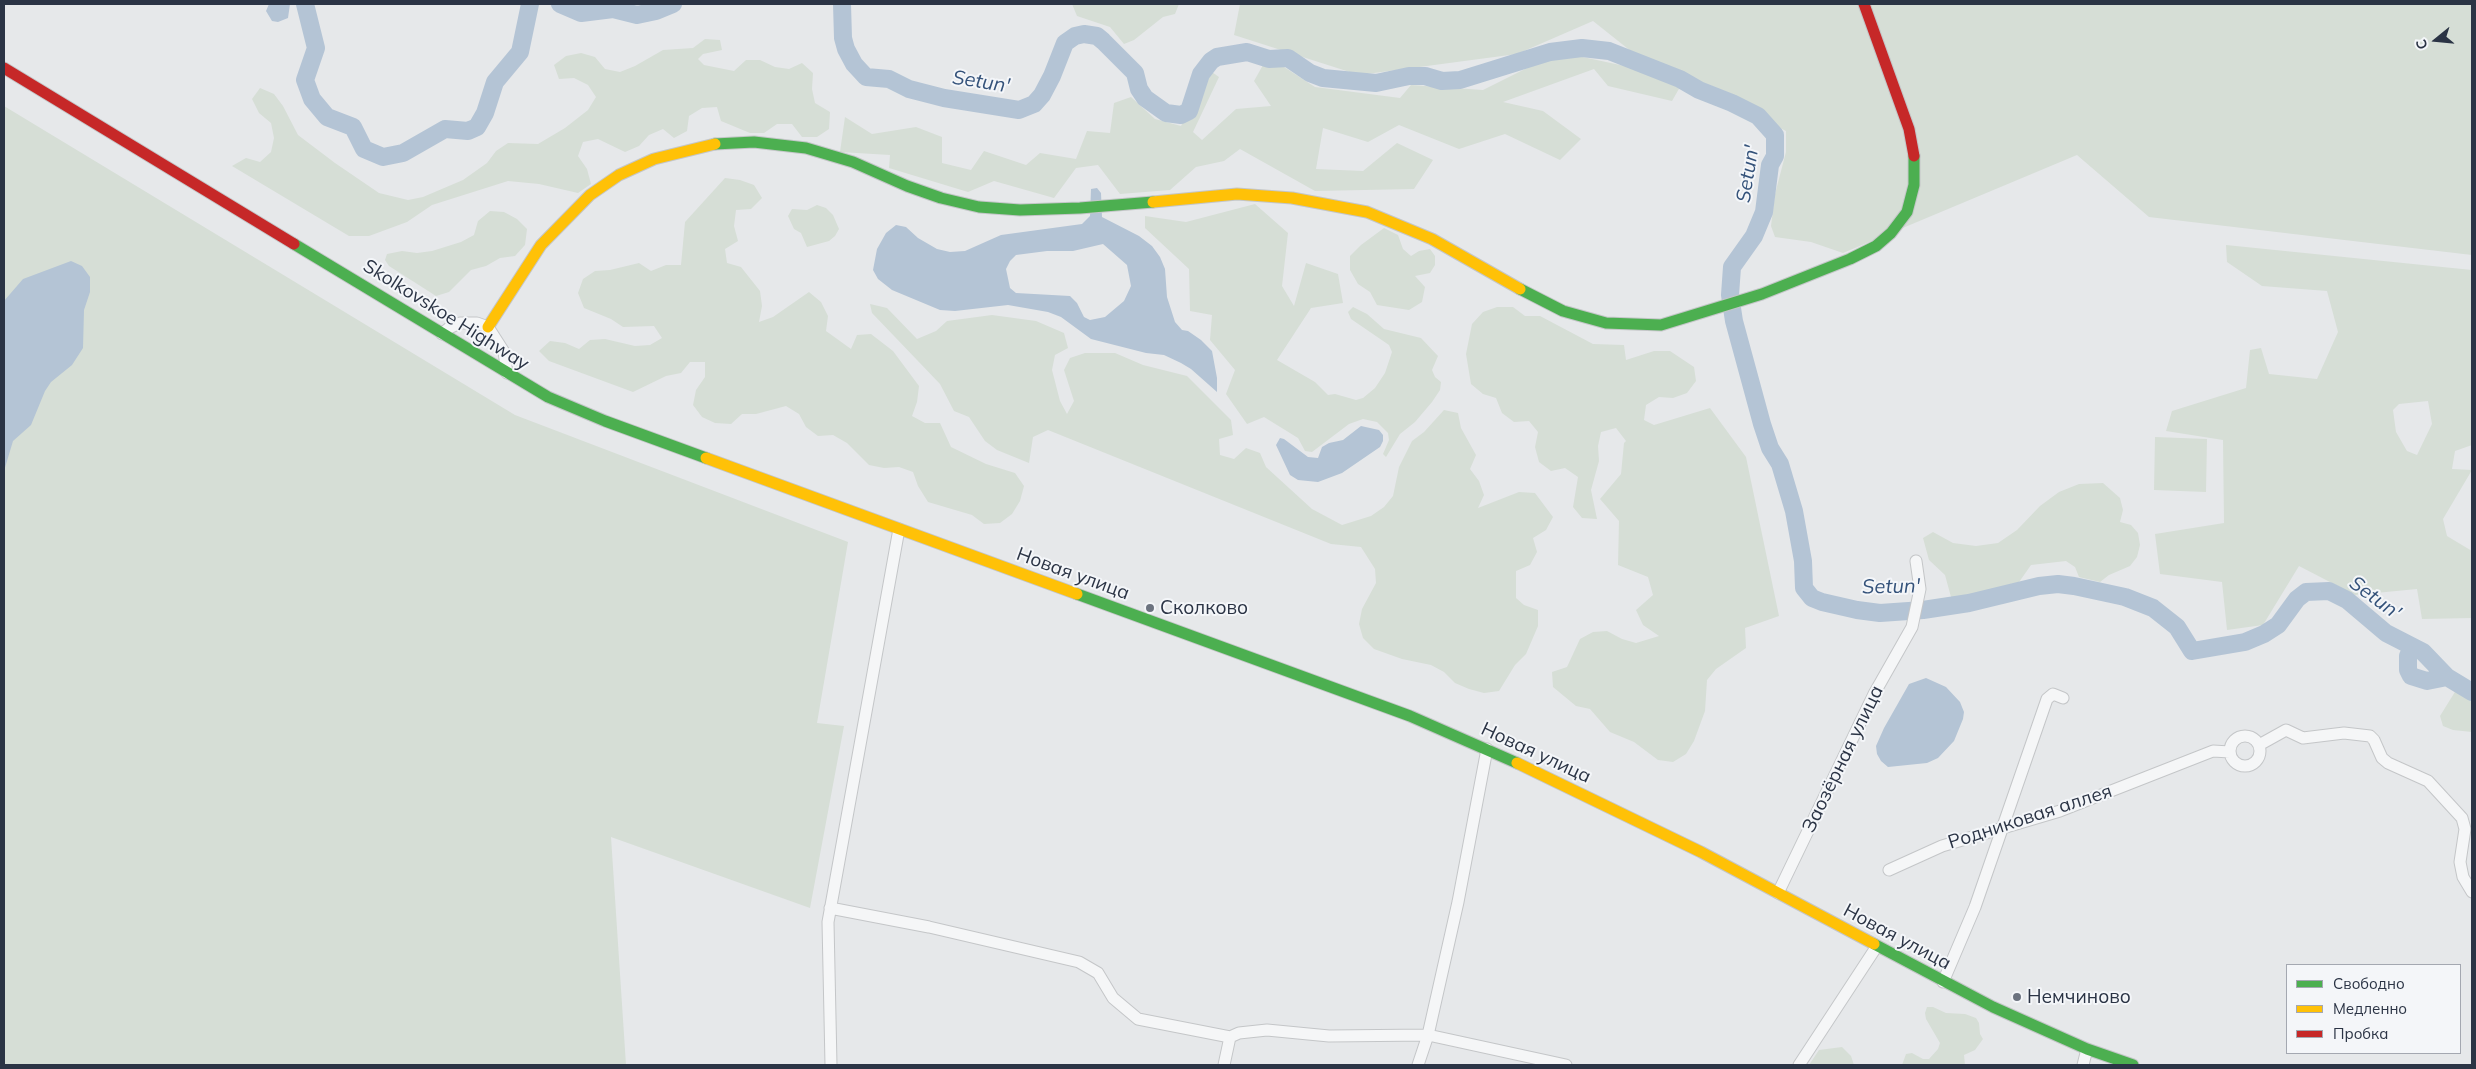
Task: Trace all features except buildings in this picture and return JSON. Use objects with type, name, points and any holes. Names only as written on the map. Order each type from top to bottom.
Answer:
[{"type":"street","points":[[488,327],[541,245],[590,196],[619,175],[654,159],[692,148],[727,142],[781,143],[806,148],[853,162],[907,186],[941,198],[979,207],[1020,210],[1080,208],[1238,194],[1292,198],[1332,204],[1366,212],[1424,235],[1532,296],[1581,318],[1606,323],[1646,326],[1661,325],[1762,294],[1876,246],[1891,233],[1907,212],[1914,185],[1915,161],[1909,129],[1864,4]]},
{"type":"street","name":"Skolkovskoe Highway","points":[[4,68],[349,275],[507,374],[548,397],[605,421],[899,529]]},
{"type":"street","points":[[442,334],[460,322],[477,323],[488,327],[504,352],[507,374]]},
{"type":"street","points":[[831,1065],[827,960],[830,908],[899,529]]},
{"type":"street","name":"Новая улица","points":[[899,529],[1401,713],[1488,749],[1658,831],[1993,1007],[2087,1049],[2133,1065]]},
{"type":"street","name":"Заозёрная улица","points":[[1778,893],[1874,694],[1912,627],[1920,589],[1916,561]]},
{"type":"street","points":[[1944,982],[1975,907],[2047,699],[2052,694],[2063,698]]},
{"type":"street","points":[[2259,745],[2286,730],[2304,738],[2344,733],[2370,736],[2374,740],[2382,758],[2393,766],[2428,781],[2462,818],[2465,829],[2460,862],[2463,877],[2472,892]]},
{"type":"street","points":[[2250,737],[2259,745],[2260,751],[2256,762],[2246,767],[2235,763],[2230,752],[2230,746],[2238,738],[2250,737]]},
{"type":"street","points":[[1418,1065],[1428,1035],[1458,902],[1488,749]]},
{"type":"street","name":"Родниковая аллея","points":[[1889,870],[1942,846],[2003,826],[2060,811],[2213,750],[2230,752]]},
{"type":"street","points":[[830,908],[929,927],[1079,962],[1098,973],[1113,998],[1138,1018],[1230,1038],[1239,1033],[1267,1030],[1329,1036],[1428,1035],[1566,1065]]},
{"type":"street","points":[[1798,1065],[1877,946]]},
{"type":"street","points":[[1224,1065],[1230,1038]]},
{"type":"street","points":[[2083,1065],[2087,1049]]},
{"type":"shaded area","points":[[1072,4],[1179,4],[1175,14],[1163,17],[1134,40],[1124,44],[1110,27],[1077,16]]},
{"type":"shaded area","points":[[1240,4],[2472,4],[2472,255],[2149,217],[2077,155],[1843,253],[1811,242],[1775,237],[1771,226],[1775,194],[1786,152],[1786,131],[1632,52],[1593,21],[1517,54],[1359,75],[1234,35]]},
{"type":"shaded area","points":[[705,39],[720,40],[722,50],[703,54],[698,59],[704,65],[734,71],[746,60],[760,60],[775,67],[789,69],[802,63],[813,73],[812,89],[815,103],[830,112],[829,129],[817,137],[802,137],[792,124],[777,124],[764,133],[750,133],[721,121],[717,107],[702,108],[689,116],[687,131],[674,138],[663,129],[649,135],[639,146],[625,152],[598,139],[583,142],[578,156],[587,169],[591,184],[578,193],[539,184],[508,181],[432,205],[407,222],[369,236],[349,236],[232,166],[246,158],[260,162],[271,152],[274,138],[271,123],[259,113],[252,99],[260,88],[274,94],[283,106],[298,135],[379,193],[408,200],[423,197],[463,180],[487,163],[496,151],[508,143],[538,144],[565,128],[588,110],[596,97],[588,85],[574,78],[559,79],[554,65],[566,56],[581,53],[595,57],[605,69],[620,72],[663,50],[693,48]]},
{"type":"shaded area","points":[[1578,56],[1634,68],[1680,87],[1672,101],[1608,86],[1594,69],[1503,102],[1543,111],[1581,139],[1560,160],[1505,134],[1459,149],[1399,125],[1368,142],[1323,128],[1316,169],[1363,171],[1397,143],[1433,160],[1414,189],[1315,191],[1240,149],[1224,161],[1196,167],[1170,190],[1120,194],[1098,165],[1076,168],[1054,198],[994,181],[968,192],[889,168],[890,155],[840,152],[845,117],[872,134],[916,127],[942,137],[942,163],[971,170],[984,151],[1026,165],[1040,153],[1076,159],[1087,131],[1110,133],[1114,103],[1131,97],[1155,119],[1181,126],[1209,70],[1219,77],[1193,132],[1202,140],[1236,109],[1271,106],[1254,81],[1263,65],[1284,67],[1315,87],[1400,98],[1411,85],[1483,90],[1539,62]]},
{"type":"shaded area","points":[[4,106],[515,415],[848,542],[817,723],[844,726],[810,908],[611,837],[626,1065],[4,1065]]},
{"type":"shaded area","points":[[725,178],[740,180],[754,185],[762,198],[751,209],[736,210],[734,226],[738,241],[725,249],[727,263],[741,267],[760,291],[762,306],[759,322],[773,317],[809,292],[821,302],[828,316],[826,331],[851,349],[857,335],[871,334],[893,351],[919,386],[917,402],[912,416],[925,423],[940,423],[951,447],[986,464],[1015,473],[1024,486],[1020,501],[1012,514],[1000,523],[984,524],[972,515],[928,502],[918,486],[913,472],[899,467],[884,468],[869,465],[847,443],[833,435],[818,436],[806,427],[799,414],[786,406],[756,414],[742,414],[731,424],[715,423],[702,417],[693,405],[696,390],[705,377],[705,362],[690,362],[681,373],[666,376],[633,392],[549,361],[539,351],[550,341],[565,343],[579,349],[590,340],[605,339],[635,346],[650,345],[662,338],[654,326],[623,327],[611,319],[584,308],[578,293],[583,279],[595,271],[610,270],[639,263],[651,271],[666,265],[681,265],[685,222]]},
{"type":"shaded area","points":[[1255,204],[1288,233],[1282,286],[1294,306],[1306,263],[1338,274],[1343,303],[1311,308],[1277,360],[1315,382],[1328,395],[1335,394],[1356,400],[1363,398],[1375,388],[1385,373],[1392,352],[1389,345],[1351,319],[1348,312],[1353,307],[1367,314],[1384,329],[1421,338],[1438,356],[1432,370],[1435,377],[1441,382],[1440,390],[1415,422],[1400,434],[1386,457],[1383,454],[1389,440],[1388,433],[1377,422],[1363,419],[1349,424],[1312,452],[1305,451],[1298,438],[1264,417],[1247,424],[1226,394],[1235,370],[1210,340],[1212,315],[1190,311],[1189,269],[1145,228],[1145,216],[1186,222]]},
{"type":"shaded area","points":[[817,205],[826,208],[833,215],[839,229],[829,241],[807,247],[801,233],[794,229],[788,216],[792,209],[807,210]]},
{"type":"shaded area","points":[[490,211],[504,212],[517,219],[527,229],[525,245],[515,256],[500,258],[486,266],[471,270],[449,292],[436,296],[389,266],[385,260],[387,254],[402,251],[417,253],[432,251],[461,242],[474,235],[478,221]]},
{"type":"shaded area","points":[[1384,228],[1398,235],[1403,249],[1411,256],[1419,251],[1430,249],[1435,256],[1435,265],[1430,273],[1415,276],[1425,287],[1422,302],[1409,310],[1377,305],[1370,292],[1358,284],[1350,270],[1350,256]]},
{"type":"shaded area","points":[[2226,245],[2472,270],[2472,445],[2455,451],[2452,469],[2472,470],[2443,519],[2447,536],[2472,551],[2472,618],[2422,619],[2417,589],[2355,595],[2299,566],[2263,625],[2227,630],[2222,582],[2160,574],[2155,534],[2224,523],[2223,440],[2166,431],[2172,411],[2246,388],[2250,350],[2261,348],[2269,374],[2317,379],[2338,332],[2327,291],[2262,286],[2227,262]],"holes":[[[2428,401],[2432,424],[2417,455],[2407,451],[2396,432],[2393,410],[2399,404]]]},
{"type":"shaded area","points":[[870,304],[887,308],[917,339],[936,331],[947,321],[992,315],[1036,321],[1064,333],[1068,348],[1055,355],[1052,370],[1060,401],[1067,414],[1074,401],[1064,370],[1070,358],[1085,353],[1115,353],[1143,365],[1187,376],[1231,420],[1233,435],[1219,439],[1220,455],[1234,459],[1246,448],[1260,453],[1266,467],[1312,509],[1342,525],[1371,516],[1384,507],[1393,496],[1399,467],[1412,441],[1424,432],[1444,410],[1458,413],[1461,428],[1476,455],[1470,469],[1479,481],[1484,495],[1478,508],[1519,492],[1535,493],[1553,517],[1546,530],[1533,538],[1537,552],[1530,565],[1516,571],[1516,598],[1524,605],[1538,610],[1538,626],[1526,654],[1515,665],[1499,691],[1484,693],[1469,689],[1455,683],[1444,672],[1431,665],[1402,659],[1374,649],[1363,638],[1359,624],[1362,609],[1376,583],[1375,569],[1361,547],[1331,544],[1048,430],[1033,437],[1029,463],[997,450],[985,441],[969,417],[954,411],[940,384],[872,313]]},
{"type":"shaded area","points":[[1497,307],[1513,307],[1525,316],[1540,316],[1593,344],[1624,345],[1626,360],[1654,351],[1670,351],[1694,367],[1696,381],[1687,393],[1673,398],[1659,397],[1646,405],[1644,420],[1654,425],[1710,408],[1746,457],[1779,616],[1745,628],[1746,648],[1716,669],[1707,680],[1705,711],[1694,741],[1686,754],[1673,762],[1658,760],[1634,742],[1610,732],[1590,709],[1576,706],[1553,687],[1552,672],[1567,667],[1580,639],[1593,632],[1607,631],[1622,639],[1636,643],[1659,636],[1643,625],[1636,610],[1653,595],[1648,577],[1618,565],[1619,521],[1600,499],[1621,474],[1624,443],[1626,441],[1616,428],[1601,432],[1598,446],[1599,461],[1591,490],[1597,519],[1582,518],[1573,507],[1578,477],[1565,468],[1551,471],[1539,462],[1535,447],[1538,432],[1529,421],[1514,422],[1502,413],[1496,398],[1483,394],[1471,384],[1466,354],[1472,324],[1483,312]]},
{"type":"shaded area","points":[[2155,437],[2207,439],[2206,492],[2154,490]]},
{"type":"shaded area","points":[[2103,483],[2120,498],[2123,510],[2120,522],[2131,525],[2138,533],[2140,545],[2137,557],[2130,566],[2109,575],[2100,582],[2079,577],[2075,567],[2066,561],[2031,565],[2017,585],[2006,590],[1962,600],[1951,597],[1945,575],[1929,560],[1923,538],[1933,532],[1953,543],[1976,546],[1998,543],[2017,530],[2040,506],[2059,492],[2079,484]]},
{"type":"shaded area","points":[[2458,687],[2472,687],[2472,732],[2453,730],[2443,726],[2440,716]]},
{"type":"shaded area","points":[[1927,1007],[1933,1007],[1946,1013],[1965,1014],[1976,1018],[1983,1039],[1975,1050],[1964,1055],[1965,1065],[1902,1065],[1906,1054],[1912,1053],[1923,1059],[1929,1059],[1938,1049],[1940,1043],[1926,1019]]},
{"type":"shaded area","points":[[1842,1047],[1851,1056],[1854,1065],[1809,1065],[1819,1050]]},
{"type":"water","points":[[269,4],[290,4],[288,18],[278,22],[272,21],[266,11]]},
{"type":"water","points":[[1097,188],[1101,193],[1102,217],[1139,236],[1152,246],[1160,257],[1165,269],[1167,297],[1175,322],[1182,330],[1188,331],[1201,340],[1212,351],[1217,378],[1217,392],[1191,369],[1181,363],[1164,355],[1146,353],[1091,339],[1061,317],[1048,312],[1008,305],[955,311],[940,310],[892,290],[878,279],[873,270],[877,249],[886,233],[896,225],[906,227],[918,238],[937,249],[950,252],[965,251],[1001,235],[1082,224],[1090,216],[1091,189]],"holes":[[[1103,244],[1127,265],[1131,286],[1124,301],[1105,317],[1090,320],[1084,317],[1077,303],[1070,296],[1016,293],[1010,288],[1006,269],[1016,255],[1047,251],[1073,251]]]},
{"type":"water","points":[[71,261],[82,266],[90,277],[90,292],[84,310],[83,348],[72,365],[51,382],[45,391],[31,425],[13,441],[4,471],[4,301],[23,279]]},
{"type":"water","points":[[1361,426],[1379,430],[1383,435],[1380,447],[1342,473],[1318,482],[1298,480],[1290,475],[1276,445],[1280,438],[1284,439],[1308,457],[1318,458],[1322,447],[1329,443],[1343,440]]},
{"type":"water","points":[[1926,678],[1946,687],[1960,702],[1964,712],[1963,719],[1954,741],[1938,758],[1927,763],[1888,767],[1877,754],[1876,746],[1909,684]]},
{"type":"waterway","name":"Setun'","points":[[305,4],[316,48],[305,80],[312,99],[327,117],[353,127],[364,149],[383,157],[403,153],[445,129],[468,131],[477,127],[485,113],[495,82],[520,52],[530,4]]},
{"type":"waterway","name":"Setun'","points":[[560,4],[581,13],[613,9],[637,15],[656,11],[673,4]]},
{"type":"waterway","name":"Setun'","points":[[842,4],[843,38],[846,49],[854,64],[866,77],[889,79],[909,89],[944,98],[1019,110],[1034,104],[1042,95],[1065,43],[1075,36],[1084,34],[1097,36],[1135,73],[1139,89],[1145,98],[1166,113],[1181,115],[1189,111],[1201,74],[1211,61],[1217,57],[1247,52],[1269,59],[1288,58],[1310,73],[1323,78],[1376,83],[1409,76],[1425,76],[1442,81],[1460,80],[1550,52],[1582,48],[1609,51],[1680,79],[1699,90],[1758,116],[1775,135],[1775,156],[1770,165],[1764,212],[1754,236],[1732,267],[1730,295],[1734,321],[1762,424],[1770,448],[1780,464],[1794,511],[1803,561],[1804,588],[1812,598],[1857,610],[1880,613],[1923,610],[1969,603],[2039,586],[2058,584],[2074,586],[2125,597],[2153,608],[2177,627],[2192,651],[2245,642],[2264,634],[2278,625],[2297,599],[2306,592],[2329,591],[2347,600],[2386,633],[2423,652],[2447,677],[2472,692]]},
{"type":"waterway","points":[[2412,648],[2408,656],[2408,670],[2411,676],[2427,681],[2447,677]]},
{"type":"traffic: fast","points":[[715,144],[754,142],[806,148],[853,162],[907,186],[941,198],[979,207],[1020,210],[1080,208],[1153,202]]},
{"type":"traffic: fast","points":[[1520,289],[1563,311],[1606,323],[1661,325],[1762,294],[1850,259],[1876,246],[1891,233],[1907,212],[1914,185],[1914,156]]},
{"type":"traffic: fast","points":[[294,244],[548,397],[605,421],[706,458]]},
{"type":"traffic: fast","points":[[1077,594],[1410,716],[1517,763]]},
{"type":"traffic: fast","points":[[1874,944],[1993,1007],[2087,1049],[2133,1065]]},
{"type":"traffic: slow","points":[[488,327],[541,245],[590,195],[619,175],[654,159],[715,144]]},
{"type":"traffic: slow","points":[[1153,202],[1237,194],[1292,198],[1367,212],[1432,239],[1520,289]]},
{"type":"traffic: slow","points":[[706,458],[1077,594]]},
{"type":"traffic: slow","points":[[1517,763],[1701,852],[1874,944]]},
{"type":"traffic: jam","points":[[1864,4],[1909,129],[1914,156]]},
{"type":"traffic: jam","points":[[4,68],[294,244]]},
{"type":"place","name":"Сколково","points":[[1150,608]]},
{"type":"place","name":"Немчиново","points":[[2017,997]]}]
